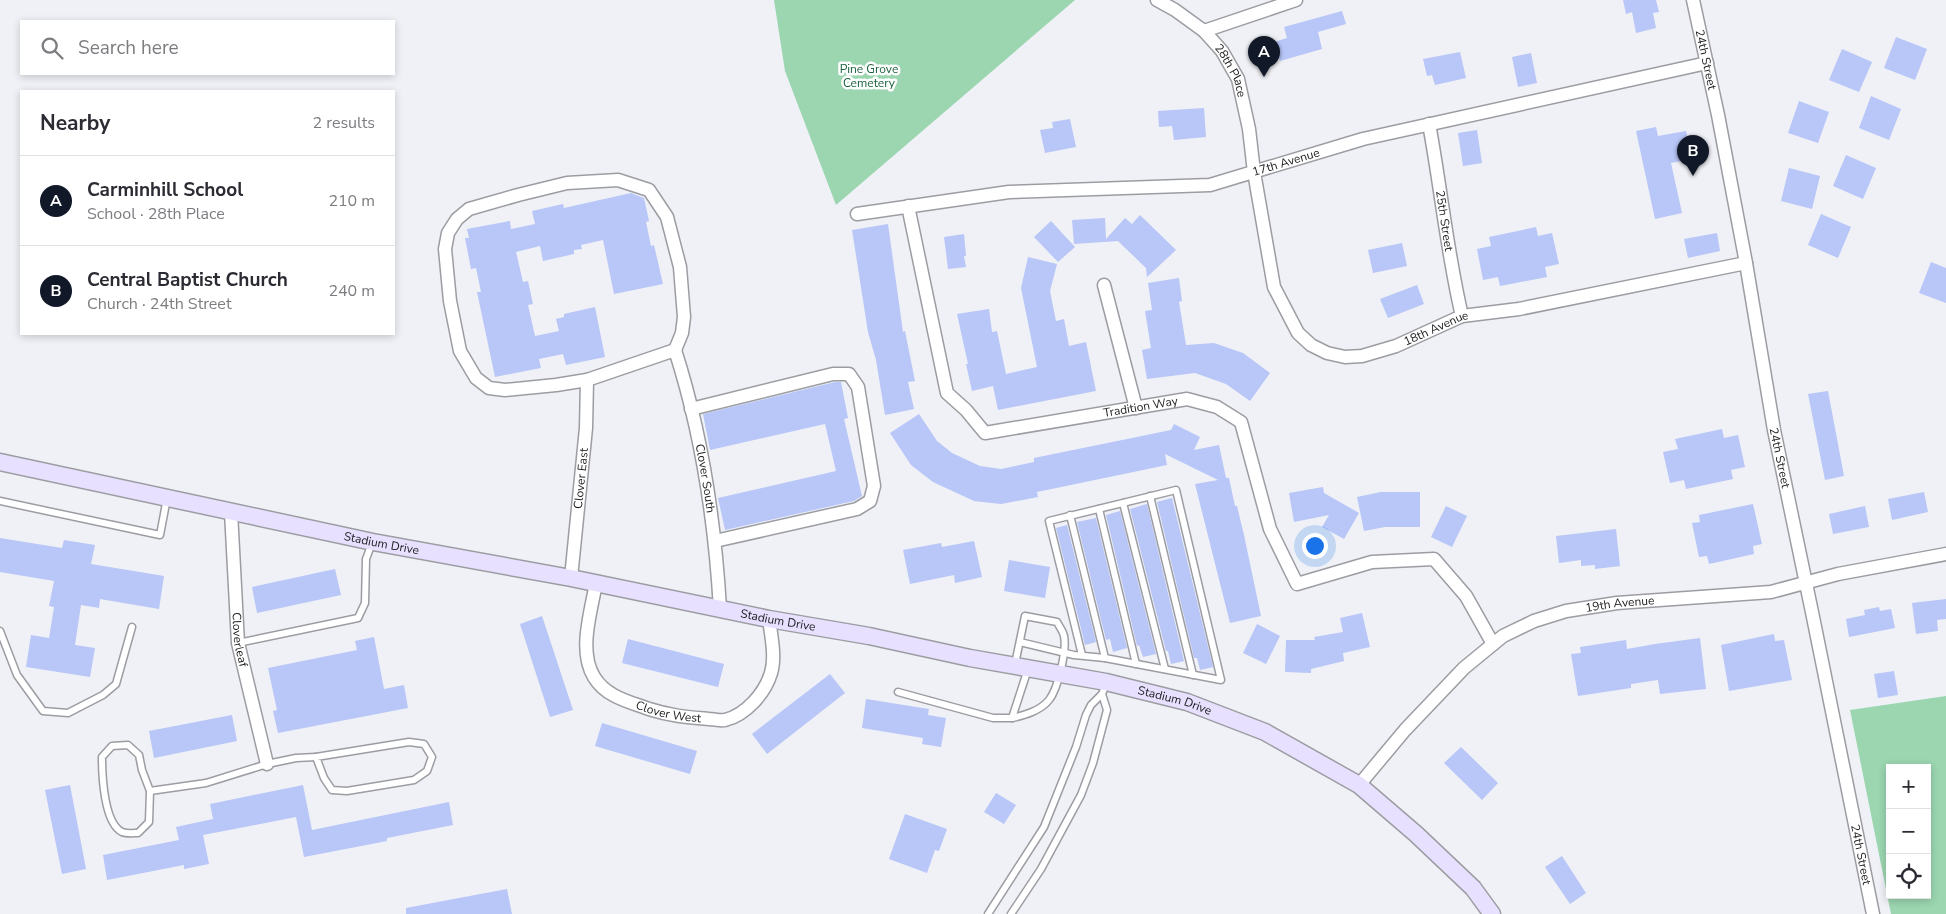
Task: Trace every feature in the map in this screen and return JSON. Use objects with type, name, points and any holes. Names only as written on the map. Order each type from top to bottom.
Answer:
[{"type":"street","name":"28th Place","points":[[1157,0],[1175,10],[1204,31],[1222,51],[1238,78],[1249,129],[1254,172]]},
{"type":"street","points":[[1204,31],[1296,0]]},
{"type":"street","name":"24th Street","points":[[1693,0],[1746,263],[1774,430],[1873,914]]},
{"type":"street","name":"17th Avenue","points":[[857,214],[1009,192],[1210,184],[1364,139],[1707,63]]},
{"type":"street","name":"25th Street","points":[[1428,124],[1437,169],[1451,270],[1462,316]]},
{"type":"street","name":"18th Avenue","points":[[1254,172],[1274,287],[1298,333],[1311,345],[1327,353],[1345,357],[1362,356],[1396,346],[1462,316],[1519,309],[1746,263]]},
{"type":"street","points":[[618,180],[649,190],[667,218],[680,267],[684,317],[682,333],[675,350],[587,380],[505,390],[489,388],[476,378],[460,351],[450,301],[445,250],[448,233],[457,219],[470,209],[518,194],[567,183],[618,180]]},
{"type":"street","name":"Tradition Way","points":[[908,206],[947,393],[966,410],[985,432],[1186,399],[1217,407],[1241,422],[1254,464],[1270,529],[1297,584],[1372,562],[1434,559],[1466,596],[1493,644]]},
{"type":"street","points":[[1104,285],[1136,408]]},
{"type":"street","name":"Clover South","points":[[675,350],[692,409],[710,496],[720,609]]},
{"type":"street","points":[[692,409],[833,374],[849,374],[858,387],[874,486],[870,502],[857,509],[715,541]]},
{"type":"street","name":"Clover East","points":[[571,578],[586,428],[587,380]]},
{"type":"street","name":"Stadium Drive","points":[[0,462],[373,542],[571,578],[769,619],[868,636],[970,658],[1060,673],[1104,688],[1186,702],[1265,732],[1359,785],[1416,834],[1473,888],[1492,914]]},
{"type":"street","name":"Cloverleaf","points":[[231,512],[238,643],[267,764]]},
{"type":"street","name":"19th Avenue","points":[[1359,785],[1405,730],[1464,668],[1503,636],[1534,621],[1566,611],[1617,603],[1770,592],[1838,574],[1946,554]]},
{"type":"street","name":"Clover West","points":[[596,584],[587,643],[588,660],[594,677],[606,691],[622,700],[672,716],[724,720],[740,713],[754,702],[765,688],[772,671],[772,642],[769,619]]},
{"type":"lane","points":[[1020,642],[1064,653],[1105,658],[1222,680],[1176,490],[1049,520],[1082,655]]},
{"type":"lane","points":[[1150,496],[1193,674]]},
{"type":"lane","points":[[0,501],[160,535],[167,498]]},
{"type":"lane","points":[[1123,503],[1166,669]]},
{"type":"lane","points":[[1099,508],[1136,664]]},
{"type":"lane","points":[[1070,515],[1105,658]]},
{"type":"lane","points":[[238,643],[358,618],[365,602],[366,559],[373,542]]},
{"type":"lane","points":[[898,692],[993,718],[1012,718],[1032,713],[1050,699],[1060,673],[1064,653],[1064,635],[1057,622],[1025,616],[1020,642],[1022,666],[1012,718]]},
{"type":"lane","points":[[0,631],[17,675],[43,711],[68,713],[103,696],[116,684],[132,627]]},
{"type":"lane","points":[[988,914],[1044,827],[1076,747],[1086,715],[1104,688]]},
{"type":"lane","points":[[1011,914],[1041,868],[1081,795],[1093,763],[1107,710],[1104,688]]},
{"type":"lane","points":[[150,791],[206,783],[267,764],[296,758],[316,757],[409,742],[424,744],[432,757],[427,771],[414,780],[347,791],[332,790],[324,778],[316,757]]},
{"type":"lane","points":[[128,745],[139,755],[150,791],[149,822],[138,833],[123,832],[112,823],[102,773],[102,757],[112,746],[128,745]]},
{"type":"green space","name":"Pine Grove Cemetery","points":[[774,0],[1075,0],[836,205],[785,71]]},
{"type":"green space","points":[[1946,696],[1946,914],[1891,914],[1888,899],[1931,899],[1931,764],[1886,764],[1886,889],[1850,710]]},
{"type":"building","points":[[1623,0],[1656,0],[1659,12],[1653,13],[1656,28],[1636,33],[1632,12],[1626,14]]},
{"type":"building","points":[[1342,11],[1346,24],[1318,32],[1322,49],[1280,61],[1274,42],[1287,38],[1284,27]]},
{"type":"building","points":[[1896,37],[1927,49],[1915,80],[1884,68]]},
{"type":"building","points":[[1842,49],[1872,62],[1859,92],[1829,80]]},
{"type":"building","points":[[1460,52],[1466,78],[1435,85],[1432,75],[1427,76],[1423,59]]},
{"type":"building","points":[[1531,53],[1537,83],[1518,87],[1512,57]]},
{"type":"building","points":[[1871,96],[1901,109],[1889,140],[1859,128]]},
{"type":"building","points":[[1799,101],[1829,112],[1818,143],[1788,133]]},
{"type":"building","points":[[1204,108],[1206,137],[1174,140],[1172,126],[1159,127],[1158,111]]},
{"type":"building","points":[[1070,119],[1076,147],[1045,153],[1040,130],[1053,128],[1052,122]]},
{"type":"building","points":[[1656,127],[1658,136],[1686,131],[1692,159],[1671,163],[1682,213],[1655,219],[1636,131]]},
{"type":"building","points":[[1477,130],[1482,163],[1463,166],[1458,133]]},
{"type":"building","points":[[1846,155],[1876,168],[1863,199],[1833,186]]},
{"type":"building","points":[[1789,168],[1820,176],[1812,209],[1781,201]]},
{"type":"building","points":[[631,193],[644,198],[649,221],[646,222],[651,246],[654,245],[663,284],[614,294],[603,240],[581,245],[582,249],[574,250],[574,254],[543,261],[540,246],[516,252],[523,282],[528,281],[533,304],[528,305],[535,336],[559,331],[556,319],[564,317],[564,314],[595,307],[605,357],[566,365],[563,354],[539,359],[541,368],[495,377],[477,292],[481,292],[476,268],[471,269],[465,238],[469,238],[467,229],[510,221],[511,229],[535,224],[532,211],[563,204],[564,208]]},
{"type":"building","points":[[1821,214],[1851,227],[1838,258],[1808,245]]},
{"type":"building","points":[[1140,215],[1176,250],[1147,277],[1146,268],[1118,241],[1074,244],[1072,220],[1105,218],[1106,239],[1125,218],[1132,224]]},
{"type":"building","points":[[1051,221],[1075,247],[1058,262],[1034,237]]},
{"type":"building","points":[[888,224],[903,332],[905,331],[915,381],[908,382],[914,409],[885,415],[876,360],[868,332],[852,230]]},
{"type":"building","points":[[1536,227],[1538,236],[1552,233],[1559,264],[1545,267],[1547,277],[1500,286],[1498,277],[1483,280],[1477,249],[1491,246],[1489,237]]},
{"type":"building","points":[[1717,233],[1720,251],[1688,258],[1684,239]]},
{"type":"building","points":[[964,234],[966,267],[948,269],[944,237]]},
{"type":"building","points":[[1402,243],[1407,266],[1373,273],[1368,250]]},
{"type":"building","points":[[1028,257],[1057,264],[1050,291],[1056,321],[1064,319],[1069,346],[1086,342],[1096,391],[998,410],[993,386],[972,391],[957,314],[989,309],[992,332],[997,331],[1006,374],[1037,367],[1021,288]]},
{"type":"building","points":[[1931,262],[1946,268],[1946,303],[1919,293]]},
{"type":"building","points":[[1179,278],[1182,301],[1179,302],[1186,345],[1214,343],[1243,353],[1270,373],[1250,401],[1226,384],[1195,373],[1147,379],[1142,350],[1151,348],[1145,311],[1152,310],[1148,283]]},
{"type":"building","points":[[1417,285],[1424,304],[1388,318],[1380,299]]},
{"type":"building","points":[[841,382],[848,418],[844,419],[862,496],[854,501],[725,530],[718,498],[836,471],[825,424],[710,450],[703,414]]},
{"type":"building","points":[[1828,391],[1844,476],[1825,480],[1808,394]]},
{"type":"building","points":[[919,414],[937,441],[952,453],[980,466],[1001,469],[1034,462],[1034,458],[1171,430],[1174,424],[1200,437],[1194,450],[1219,445],[1226,478],[1229,478],[1235,506],[1237,506],[1261,616],[1230,623],[1195,484],[1218,480],[1165,454],[1167,465],[1037,492],[1038,497],[1001,504],[974,501],[933,482],[911,465],[890,433]]},
{"type":"building","points":[[1722,429],[1724,438],[1738,435],[1745,467],[1731,470],[1733,479],[1686,489],[1684,480],[1670,483],[1663,452],[1678,449],[1675,439]]},
{"type":"building","points":[[1323,487],[1324,493],[1359,513],[1344,539],[1322,527],[1329,515],[1294,522],[1289,493]]},
{"type":"building","points":[[1381,492],[1420,492],[1420,527],[1385,527],[1364,531],[1357,497]]},
{"type":"building","points":[[1924,492],[1928,512],[1892,520],[1888,499]]},
{"type":"building","points":[[1172,498],[1213,667],[1200,670],[1197,658],[1194,658],[1157,502]]},
{"type":"building","points":[[1147,504],[1184,661],[1171,664],[1168,651],[1166,651],[1130,509]]},
{"type":"building","points":[[1753,504],[1762,544],[1753,546],[1754,554],[1709,564],[1707,556],[1699,557],[1692,523],[1700,522],[1699,515]]},
{"type":"building","points":[[1446,506],[1467,516],[1452,547],[1431,537]]},
{"type":"building","points":[[1865,506],[1869,527],[1833,534],[1829,514]]},
{"type":"building","points":[[1120,511],[1156,654],[1143,657],[1139,645],[1137,646],[1106,515]]},
{"type":"building","points":[[1096,518],[1127,648],[1113,652],[1110,639],[1106,640],[1077,522]]},
{"type":"building","points":[[1067,525],[1096,642],[1085,645],[1056,528]]},
{"type":"building","points":[[1616,529],[1620,566],[1595,569],[1595,565],[1581,566],[1581,560],[1559,563],[1556,536]]},
{"type":"building","points":[[0,538],[62,548],[64,540],[95,545],[91,564],[164,576],[159,609],[100,599],[99,608],[81,605],[75,645],[95,648],[90,677],[26,667],[31,635],[49,638],[54,607],[49,606],[54,581],[0,572]]},
{"type":"building","points":[[974,541],[982,577],[955,583],[954,575],[910,584],[903,550],[941,543],[942,547]]},
{"type":"building","points":[[1009,560],[1050,567],[1045,598],[1004,591]]},
{"type":"building","points":[[335,569],[341,595],[257,613],[252,587]]},
{"type":"building","points":[[1946,599],[1946,619],[1937,620],[1938,631],[1916,634],[1912,603]]},
{"type":"building","points":[[1879,607],[1880,611],[1891,609],[1895,628],[1849,637],[1846,619],[1865,615],[1864,610]]},
{"type":"building","points":[[1362,613],[1370,647],[1343,653],[1344,661],[1311,669],[1311,673],[1285,672],[1286,640],[1315,640],[1314,637],[1343,632],[1340,618]]},
{"type":"building","points":[[542,616],[573,710],[550,717],[520,624]]},
{"type":"building","points":[[1257,624],[1280,636],[1266,664],[1243,653]]},
{"type":"building","points":[[1774,634],[1775,641],[1784,640],[1792,680],[1729,691],[1721,645]]},
{"type":"building","points":[[374,637],[384,689],[404,685],[408,708],[278,733],[273,711],[277,710],[268,668],[357,650],[355,641]]},
{"type":"building","points":[[1700,638],[1706,689],[1660,694],[1658,680],[1631,684],[1631,688],[1578,696],[1571,654],[1581,653],[1580,647],[1626,640],[1627,649]]},
{"type":"building","points":[[628,639],[724,664],[718,687],[622,663]]},
{"type":"building","points":[[1894,671],[1898,695],[1878,698],[1874,674]]},
{"type":"building","points":[[830,674],[845,693],[767,754],[752,734]]},
{"type":"building","points":[[866,699],[929,709],[928,715],[946,718],[941,747],[922,744],[923,738],[862,728]]},
{"type":"building","points":[[232,715],[237,741],[154,758],[149,731]]},
{"type":"building","points":[[602,723],[697,751],[690,774],[595,746]]},
{"type":"building","points":[[1461,747],[1498,783],[1482,800],[1444,763]]},
{"type":"building","points":[[70,785],[86,869],[62,874],[45,790]]},
{"type":"building","points":[[303,785],[312,830],[449,802],[453,825],[387,838],[387,841],[304,857],[296,817],[203,835],[209,864],[184,869],[184,865],[107,880],[103,855],[179,840],[176,827],[213,819],[210,804]]},
{"type":"building","points":[[996,793],[1016,805],[1004,824],[984,812]]},
{"type":"building","points":[[905,814],[947,829],[939,851],[935,850],[927,873],[889,859]]},
{"type":"building","points":[[1562,856],[1586,893],[1570,904],[1545,867]]},
{"type":"building","points":[[507,889],[512,914],[406,914],[406,908]]},
{"type":"place","name":"Carminhill School","points":[[1264,77]]},
{"type":"place","name":"Central Baptist Church","points":[[1693,176]]}]
